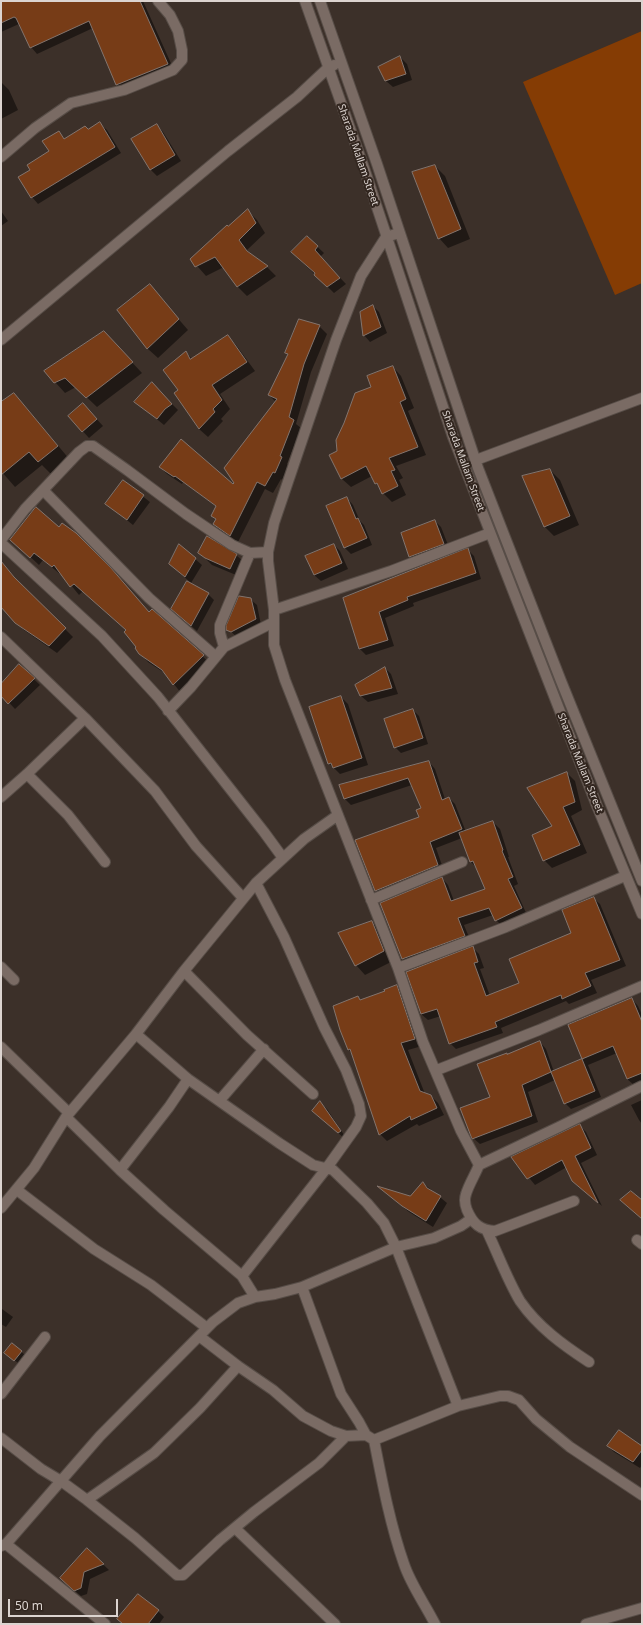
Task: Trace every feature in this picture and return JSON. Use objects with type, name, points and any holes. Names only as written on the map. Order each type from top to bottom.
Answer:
[{"type":"street","points":[[1,157],[35,128],[71,103],[124,90],[173,70],[182,60],[182,50],[178,32],[170,15],[158,1]]},
{"type":"street","name":"Sharada Mallam Street","points":[[305,1],[364,168],[453,437],[549,686],[625,876],[642,914]]},
{"type":"street","name":"Sharada Mallam Street","points":[[320,1],[342,62],[476,460],[572,709],[642,881]]},
{"type":"street","points":[[1,340],[228,151],[297,97],[328,68],[342,62]]},
{"type":"street","points":[[399,233],[386,237],[361,276],[336,340],[274,523],[268,552],[274,610],[274,645],[285,680],[398,968],[424,1042],[437,1070],[461,1131],[479,1165]]},
{"type":"street","points":[[476,460],[642,398]]},
{"type":"street","points":[[268,552],[250,554],[232,545],[186,514],[93,446],[87,446],[79,452],[43,490],[1,541],[102,636],[158,698],[283,858]]},
{"type":"street","points":[[43,490],[149,598],[215,656]]},
{"type":"street","points":[[274,610],[377,576],[490,533]]},
{"type":"street","points":[[224,647],[220,633],[220,625],[250,554]]},
{"type":"street","points":[[168,711],[191,687],[215,656],[224,647],[274,622]]},
{"type":"street","points":[[2,639],[85,718],[155,791],[196,846],[243,898]]},
{"type":"street","points":[[1,796],[27,774],[85,718]]},
{"type":"street","points":[[27,774],[68,814],[105,862]]},
{"type":"street","points":[[1,1208],[10,1199],[34,1168],[68,1115],[136,1034],[184,971],[243,898],[256,883],[283,858],[318,828],[338,815]]},
{"type":"street","points":[[371,900],[462,862]]},
{"type":"street","points":[[398,968],[506,927],[625,876]]},
{"type":"street","points":[[242,1276],[326,1169],[358,1123],[361,1116],[359,1104],[346,1070],[324,1027],[284,937],[256,883]]},
{"type":"street","points":[[1,967],[14,980]]},
{"type":"street","points":[[184,971],[226,1015],[313,1094]]},
{"type":"street","points":[[437,1070],[539,1030],[642,986]]},
{"type":"street","points":[[136,1034],[188,1079],[313,1165],[333,1170],[384,1223],[396,1247],[458,1406]]},
{"type":"street","points":[[1,1047],[120,1170],[164,1210],[242,1276],[255,1297]]},
{"type":"street","points":[[220,1100],[264,1049]]},
{"type":"street","points":[[120,1170],[169,1107],[188,1079]]},
{"type":"street","points":[[574,1201],[495,1231],[487,1231],[480,1228],[471,1219],[465,1200],[479,1165],[642,1086]]},
{"type":"street","points":[[17,1190],[94,1249],[151,1286],[207,1328]]},
{"type":"street","points":[[1,1192],[10,1199]]},
{"type":"street","points":[[105,1624],[4,1545],[105,1431],[213,1322],[238,1303],[255,1297],[275,1294],[302,1287],[396,1247],[434,1238],[461,1226],[471,1219]]},
{"type":"street","points":[[487,1231],[517,1294],[534,1319],[553,1337],[589,1362]]},
{"type":"street","points":[[302,1287],[341,1394],[370,1438],[404,1565],[411,1581],[435,1624]]},
{"type":"street","points":[[199,1336],[238,1366],[273,1390],[303,1416],[331,1431],[346,1436],[370,1438],[458,1406],[500,1396],[515,1398],[519,1400],[536,1419],[570,1447],[598,1464],[642,1495]]},
{"type":"street","points":[[1,1394],[44,1337]]},
{"type":"street","points":[[87,1500],[154,1454],[200,1408],[238,1366]]},
{"type":"street","points":[[1,1438],[41,1469],[61,1481],[87,1500],[180,1576],[183,1575],[220,1540],[236,1529],[254,1512],[319,1463],[346,1436]]},
{"type":"street","points":[[236,1529],[335,1624]]},
{"type":"street","points":[[586,1624],[642,1608]]},
{"type":"shaded area","points":[[642,31],[642,283],[615,295],[523,82]]},
{"type":"building","points":[[1,1],[140,1],[168,64],[116,85],[89,21],[30,48],[16,18],[14,17],[1,23]]},
{"type":"building","points":[[400,56],[406,74],[385,81],[378,67]]},
{"type":"building","points":[[100,122],[115,147],[31,198],[18,177],[30,170],[27,165],[49,151],[42,141],[59,131],[64,139],[85,126],[88,129]]},
{"type":"building","points":[[157,124],[175,155],[150,170],[131,139]]},
{"type":"building","points":[[435,165],[461,229],[438,239],[412,172]]},
{"type":"building","points":[[248,209],[256,223],[239,240],[247,251],[268,266],[237,287],[215,257],[195,267],[190,259],[227,225],[228,226]]},
{"type":"building","points":[[307,236],[318,246],[315,250],[340,278],[327,287],[314,275],[315,273],[291,252]]},
{"type":"building","points":[[150,284],[179,319],[147,349],[117,310]]},
{"type":"building","points":[[373,305],[381,327],[363,336],[360,312]]},
{"type":"building","points":[[299,319],[320,325],[304,364],[289,417],[294,420],[275,473],[273,472],[265,486],[257,482],[230,536],[213,524],[216,519],[211,516],[216,506],[175,476],[174,477],[159,467],[181,439],[233,484],[234,483],[224,468],[277,399],[268,395],[288,354],[285,353]]},
{"type":"building","points":[[104,331],[133,362],[86,398],[65,378],[54,383],[44,371]]},
{"type":"building","points":[[228,335],[247,362],[212,385],[222,400],[213,409],[215,412],[199,429],[174,393],[178,390],[163,370],[186,351],[190,359]]},
{"type":"building","points":[[393,366],[406,399],[400,402],[418,447],[389,458],[395,470],[391,471],[398,486],[382,494],[366,466],[341,479],[329,455],[337,451],[336,440],[355,393],[371,387],[367,376]]},
{"type":"building","points":[[152,382],[172,404],[165,409],[157,419],[134,402]]},
{"type":"building","points":[[14,393],[58,446],[38,462],[29,452],[1,475],[1,402]]},
{"type":"building","points":[[83,403],[97,419],[82,432],[68,416]]},
{"type":"building","points":[[550,469],[570,516],[544,527],[522,476]]},
{"type":"building","points":[[123,480],[144,495],[127,520],[105,504]]},
{"type":"building","points":[[347,497],[356,519],[358,518],[367,538],[344,548],[326,506]]},
{"type":"building","points":[[36,507],[59,527],[62,523],[76,533],[111,568],[149,612],[152,609],[204,655],[173,685],[162,670],[139,654],[135,648],[136,647],[124,632],[126,630],[74,584],[70,587],[54,565],[52,567],[34,553],[30,558],[10,540]]},
{"type":"building","points":[[435,520],[444,544],[409,557],[401,533]]},
{"type":"building","points":[[207,536],[237,554],[230,569],[205,558],[198,553]]},
{"type":"building","points":[[179,544],[196,558],[185,577],[169,564]]},
{"type":"building","points":[[334,544],[342,563],[314,575],[305,556]]},
{"type":"building","points":[[468,548],[476,573],[407,597],[408,600],[379,612],[388,640],[359,649],[343,598]]},
{"type":"building","points":[[1,561],[14,577],[66,628],[49,646],[15,623],[1,607]]},
{"type":"building","points":[[187,581],[209,593],[191,626],[171,609]]},
{"type":"building","points":[[239,596],[251,598],[256,619],[231,632],[226,630],[226,626]]},
{"type":"building","points":[[19,664],[35,678],[8,704],[1,696],[1,684]]},
{"type":"building","points":[[385,667],[392,688],[360,696],[355,685]]},
{"type":"building","points":[[341,696],[362,758],[333,768],[331,763],[328,764],[309,707]]},
{"type":"building","points":[[413,709],[423,738],[394,748],[384,719]]},
{"type":"building","points":[[429,761],[442,800],[449,797],[462,829],[430,842],[438,865],[375,891],[355,840],[419,817],[416,810],[421,808],[408,778],[344,799],[339,785]]},
{"type":"building","points":[[567,772],[575,802],[563,807],[580,845],[543,861],[532,835],[552,826],[527,788]]},
{"type":"building","points":[[493,821],[503,850],[502,851],[513,877],[508,879],[522,908],[495,921],[489,908],[458,918],[465,936],[402,959],[380,903],[442,877],[451,901],[485,889],[473,861],[470,862],[459,833]]},
{"type":"building","points":[[594,897],[620,960],[585,973],[591,986],[562,999],[561,995],[495,1022],[497,1027],[449,1044],[437,1009],[421,1014],[406,972],[473,946],[478,962],[474,963],[486,996],[519,983],[509,959],[571,933],[562,910]]},
{"type":"building","points":[[372,921],[384,951],[355,966],[338,933]]},
{"type":"building","points":[[397,985],[415,1039],[401,1043],[420,1091],[431,1095],[437,1108],[411,1120],[410,1116],[379,1135],[350,1049],[348,1050],[340,1030],[333,1006],[358,996],[360,1000]]},
{"type":"building","points":[[632,998],[642,1022],[642,1073],[627,1079],[613,1046],[582,1059],[568,1025]]},
{"type":"building","points":[[540,1041],[551,1072],[522,1085],[532,1116],[472,1139],[460,1108],[490,1097],[477,1064]]},
{"type":"building","points":[[582,1059],[595,1091],[564,1104],[551,1072]]},
{"type":"building","points":[[320,1101],[341,1131],[338,1133],[312,1111]]},
{"type":"building","points":[[580,1124],[591,1148],[575,1156],[598,1203],[572,1181],[562,1160],[527,1179],[511,1157]]},
{"type":"building","points":[[423,1182],[427,1188],[441,1196],[426,1221],[402,1206],[377,1186],[410,1196]]},
{"type":"building","points":[[631,1191],[642,1200],[642,1219],[620,1200]]},
{"type":"building","points":[[12,1343],[22,1351],[14,1361],[4,1353]]},
{"type":"building","points":[[619,1430],[642,1446],[642,1450],[633,1462],[607,1446]]},
{"type":"building","points":[[87,1548],[104,1564],[84,1572],[81,1588],[74,1591],[60,1578]]},
{"type":"building","points":[[138,1594],[159,1610],[148,1624],[123,1624],[117,1619]]}]
